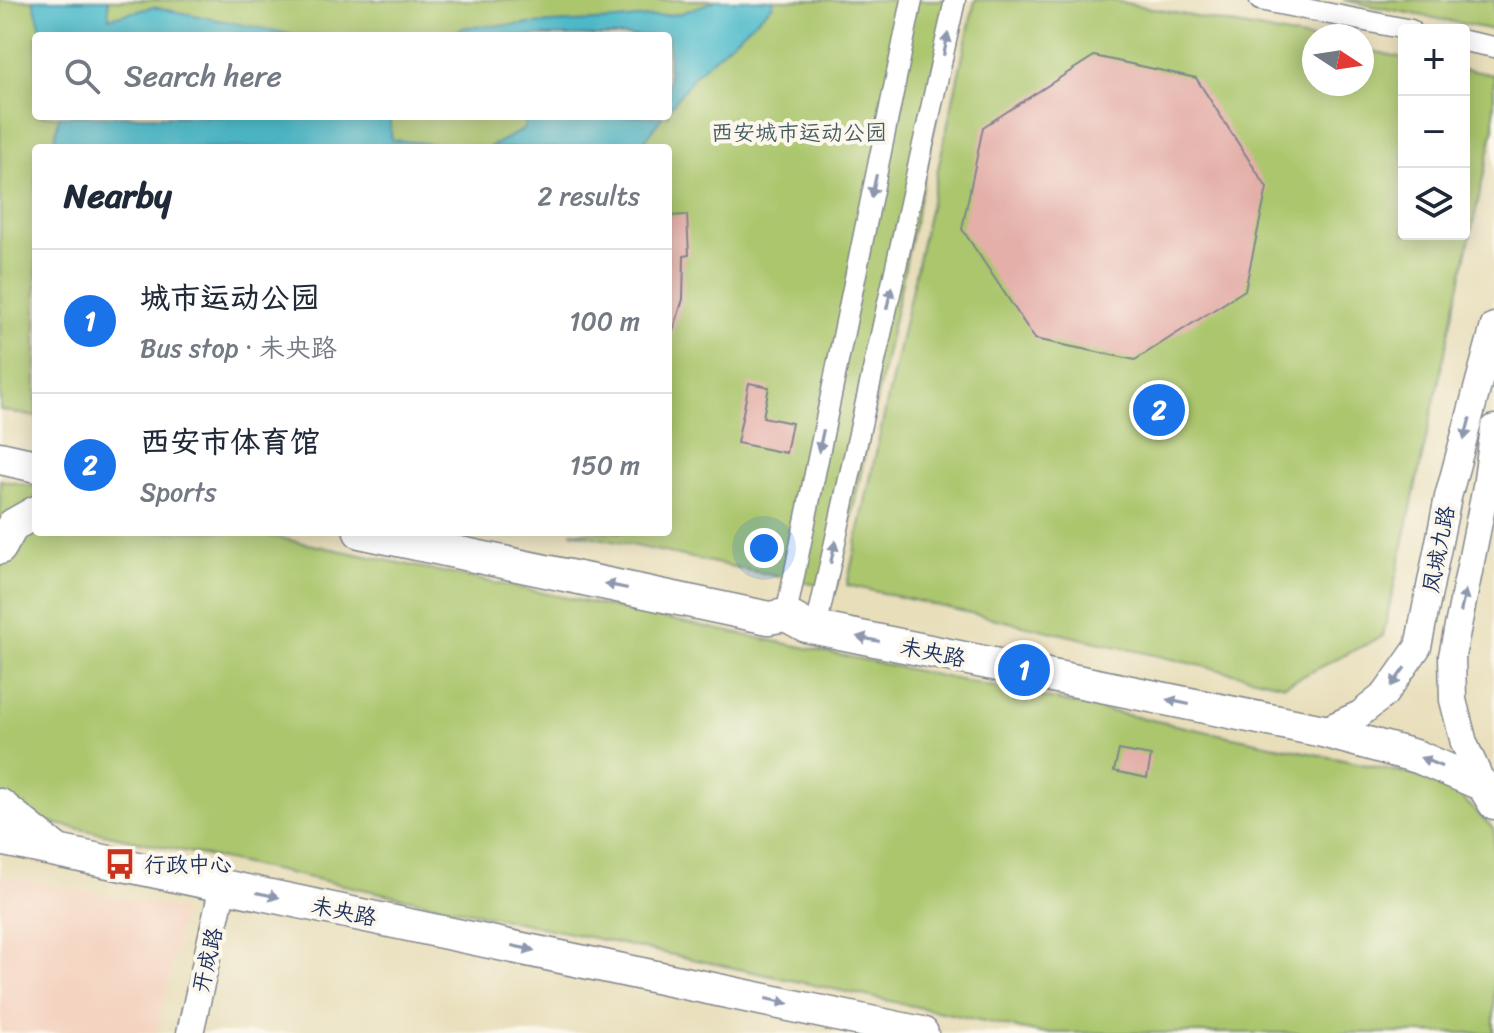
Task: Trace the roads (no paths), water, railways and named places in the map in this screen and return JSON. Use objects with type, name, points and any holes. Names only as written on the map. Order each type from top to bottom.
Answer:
[{"type":"main road","points":[[0,458],[32,465]]},
{"type":"main road","points":[[0,548],[13,525],[32,514]]},
{"type":"main road","name":"未央路","points":[[379,536],[769,618],[786,615],[806,626],[1323,731],[1418,757],[1488,794]]},
{"type":"main road","points":[[0,805],[58,852]]},
{"type":"main road","name":"未央路","points":[[0,839],[922,1033]]},
{"type":"street","points":[[786,615],[912,0]]},
{"type":"street","points":[[816,628],[955,0]]},
{"type":"street","points":[[1260,0],[1398,27]]},
{"type":"street","points":[[1470,42],[1494,47]]},
{"type":"street","name":"凤城九路","points":[[1323,731],[1360,714],[1385,694],[1418,647],[1448,497],[1494,326]]},
{"type":"street","name":"凤城九路","points":[[1488,794],[1464,743],[1453,700],[1452,656],[1486,487],[1494,428]]},
{"type":"street","name":"开成路","points":[[190,1033],[223,886]]},
{"type":"water","points":[[33,0],[108,0],[109,18],[153,7],[280,32],[42,32]]},
{"type":"water","points":[[717,0],[774,0],[772,6],[696,74],[672,105],[672,32],[454,32],[466,27],[678,14]]},
{"type":"water","points":[[58,120],[390,120],[392,140],[436,144],[54,144]]},
{"type":"water","points":[[527,120],[660,120],[642,144],[496,144],[523,130]]},
{"type":"place","name":"西安市体育馆","points":[[1159,410]]},
{"type":"place","name":"城市运动公园","points":[[1024,670]]},
{"type":"place","name":"行政中心","points":[[120,864]]},
{"type":"park label","name":"西安城市运动公园","points":[[799,132]]}]
